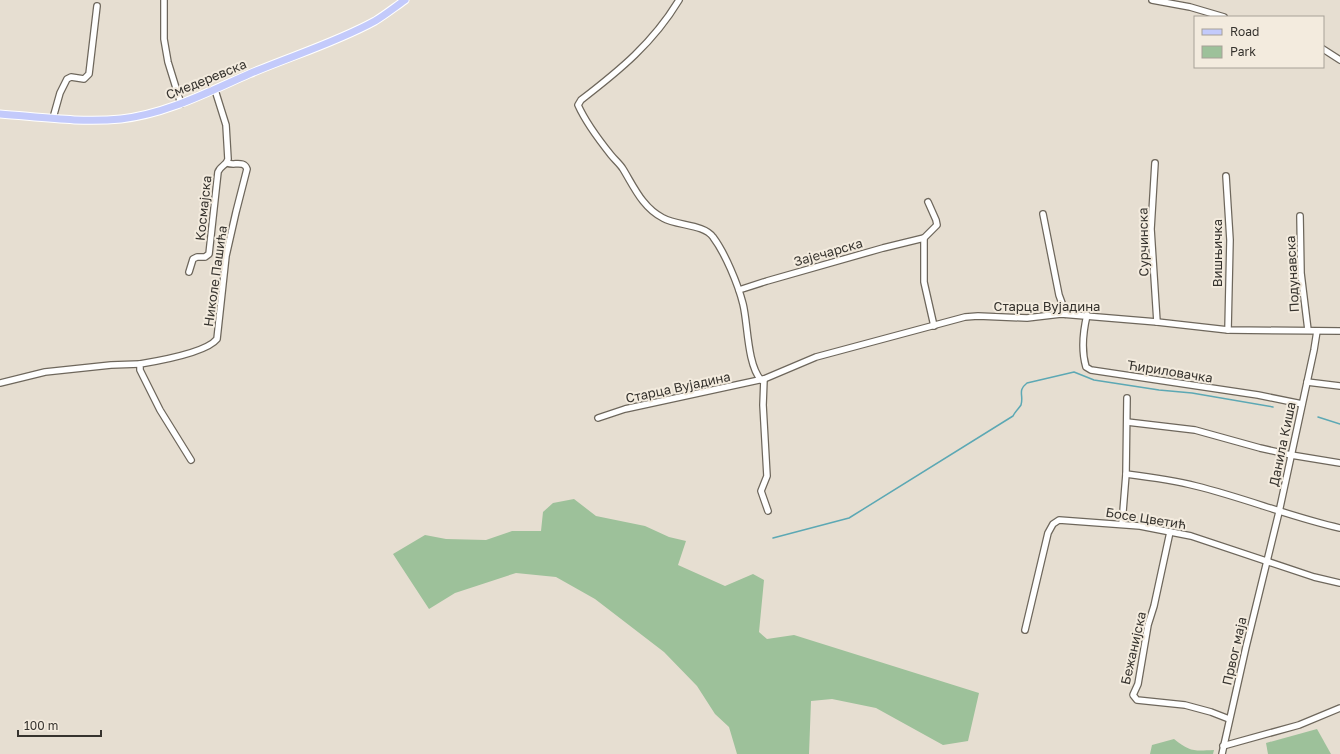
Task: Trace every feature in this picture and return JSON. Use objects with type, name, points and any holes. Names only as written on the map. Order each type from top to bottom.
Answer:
[{"type":"main road","name":"Смедеревска","points":[[0,114],[88,120],[121,119],[142,115],[181,104],[348,34],[374,21],[394,3],[405,0]]},
{"type":"street","points":[[164,0],[164,39],[168,62],[181,104]]},
{"type":"street","points":[[679,0],[663,26],[644,47],[620,70],[581,100],[578,105],[582,114],[623,169],[634,189],[647,205],[663,218],[673,223],[706,230],[710,233],[725,257],[739,290],[743,304],[747,338],[751,354],[758,375],[763,380],[767,476],[761,491],[768,511]]},
{"type":"street","points":[[1152,0],[1190,7],[1221,16]]},
{"type":"street","points":[[53,118],[60,93],[67,79],[71,77],[84,79],[89,74],[97,6]]},
{"type":"street","points":[[1324,50],[1340,60]]},
{"type":"street","name":"Космајска","points":[[189,272],[193,259],[197,257],[205,257],[209,254],[218,172],[220,168],[227,163],[228,159],[226,125],[215,90]]},
{"type":"street","name":"Николе Пашића","points":[[140,364],[192,352],[209,346],[217,339],[226,256],[240,192],[247,169],[243,164],[231,165],[227,163]]},
{"type":"street","name":"Сурчинска","points":[[1155,163],[1151,229],[1157,322]]},
{"type":"street","name":"Вишњичка","points":[[1226,176],[1230,240],[1228,330]]},
{"type":"street","points":[[928,202],[937,225],[924,238],[924,282],[934,326]]},
{"type":"street","points":[[1043,214],[1060,294],[1066,314]]},
{"type":"street","name":"Подунавска","points":[[1300,216],[1301,273],[1308,330]]},
{"type":"street","name":"Зајечарска","points":[[739,290],[883,248],[924,238]]},
{"type":"street","name":"Старца Вујадина","points":[[598,418],[625,410],[763,380],[816,357],[934,326],[957,318],[973,316],[1026,318],[1066,314],[1228,330],[1340,331]]},
{"type":"street","name":"Ћириловачка","points":[[1087,315],[1084,332],[1084,355],[1086,367],[1092,370],[1258,395],[1302,404]]},
{"type":"street","name":"Данила Киша","points":[[1267,562],[1317,331]]},
{"type":"street","points":[[0,383],[45,372],[111,365],[140,364],[140,370],[160,410],[191,460]]},
{"type":"street","points":[[1307,382],[1340,386]]},
{"type":"street","points":[[1122,524],[1126,474],[1128,398]]},
{"type":"street","points":[[1127,422],[1195,430],[1260,448],[1340,463]]},
{"type":"street","points":[[1126,474],[1194,485],[1310,522],[1340,528]]},
{"type":"street","name":"Босе Цветић","points":[[1026,630],[1048,533],[1053,524],[1059,520],[1122,524],[1191,536],[1314,577],[1340,583]]},
{"type":"street","name":"Бежанијска","points":[[1170,532],[1154,610],[1148,625],[1138,684],[1133,695],[1137,700],[1185,705],[1211,712],[1229,720]]},
{"type":"street","name":"Првог маја","points":[[1222,754],[1267,562]]},
{"type":"street","points":[[1223,746],[1299,725],[1340,708]]},
{"type":"green space","points":[[574,499],[596,516],[645,526],[669,537],[686,541],[678,565],[725,586],[753,574],[764,580],[759,632],[767,639],[794,635],[979,693],[968,741],[943,745],[876,708],[832,699],[811,701],[809,754],[737,754],[729,727],[715,714],[697,686],[664,652],[595,599],[556,577],[516,573],[455,593],[429,609],[393,554],[425,535],[446,539],[486,540],[512,531],[541,531],[543,512],[553,503]]},
{"type":"green space","points":[[1317,729],[1331,754],[1268,754],[1266,743]]},
{"type":"green space","points":[[1174,739],[1192,750],[1214,750],[1213,754],[1150,754],[1152,745]]},
{"type":"waterway","points":[[773,538],[849,518],[1013,416],[1021,405],[1021,391],[1027,383],[1074,372],[1094,380],[1159,390],[1192,393],[1273,407]]},
{"type":"waterway","points":[[1318,417],[1340,424]]}]
